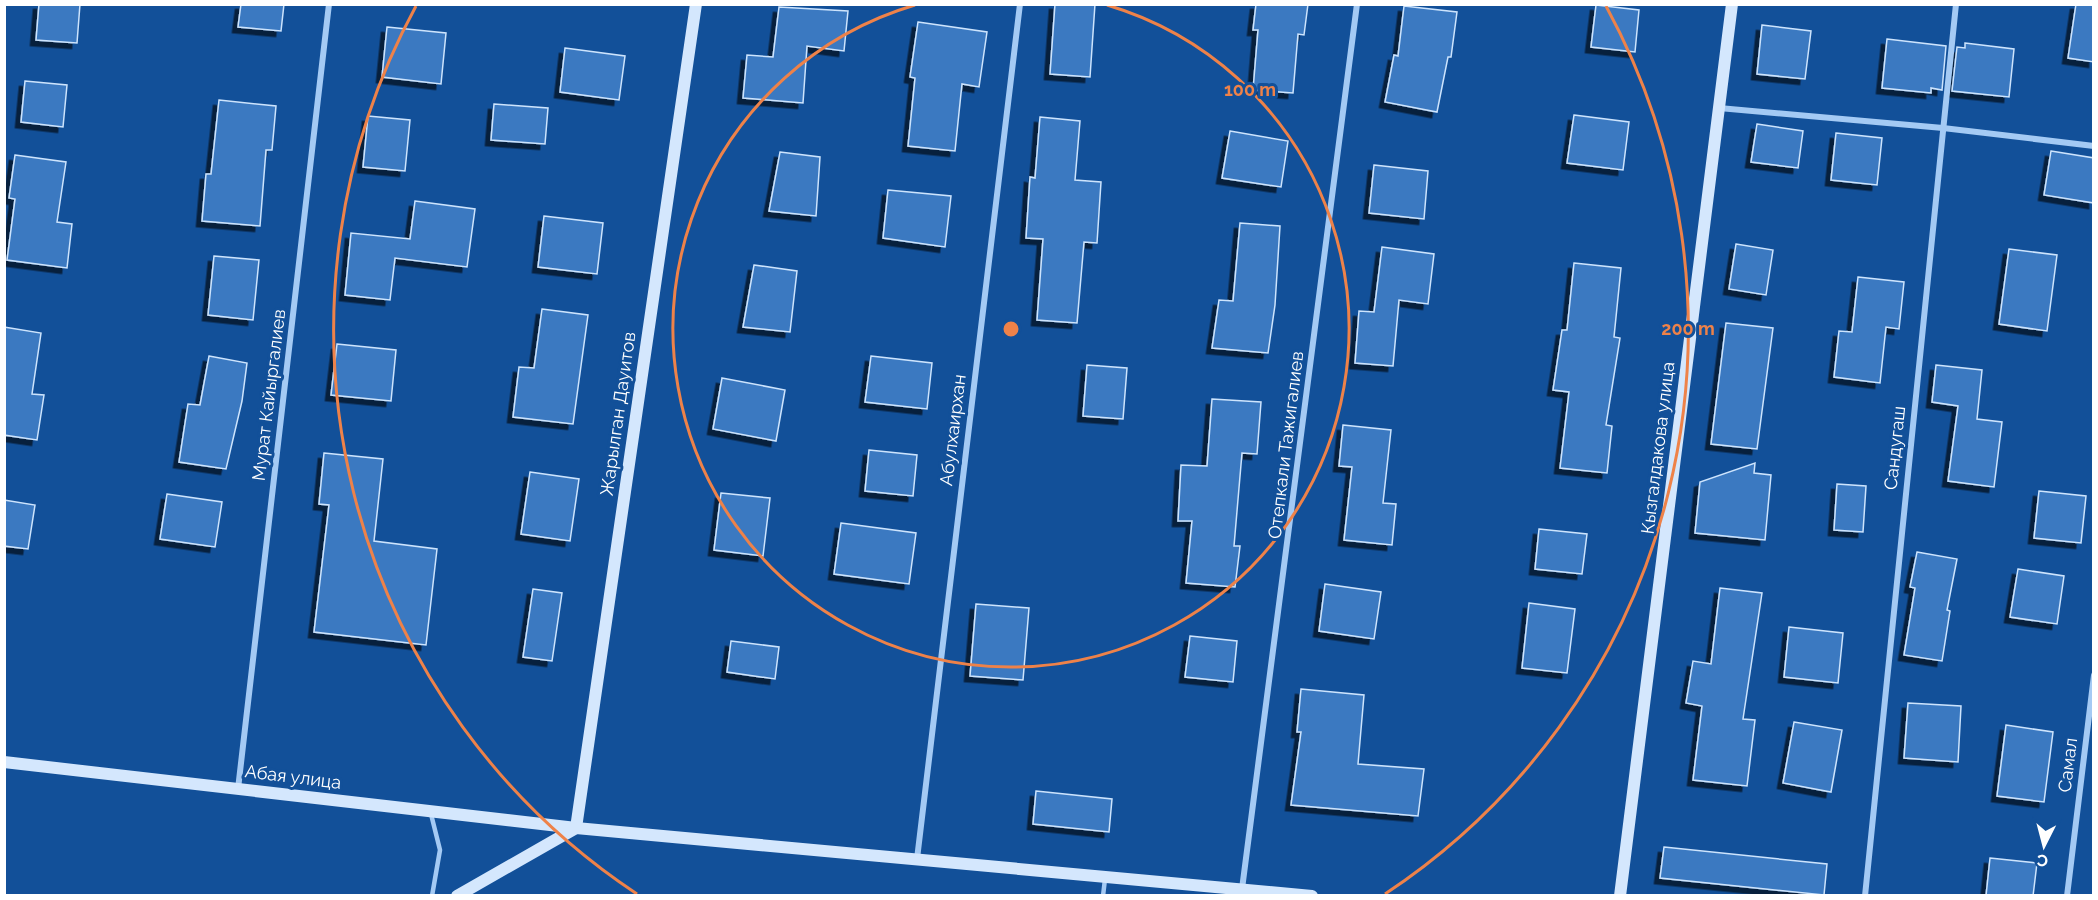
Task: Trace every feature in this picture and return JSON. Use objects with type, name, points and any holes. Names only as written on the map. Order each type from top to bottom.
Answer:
[{"type":"street","name":"Мурат Кайыргалиев","points":[[238,789],[329,4]]},
{"type":"street","name":"Жарылган Дауитов","points":[[576,828],[696,4]]},
{"type":"street","name":"Абулхаирхан","points":[[917,859],[1020,4]]},
{"type":"street","name":"Отепкали Тажигалиев","points":[[1242,889],[1357,4]]},
{"type":"street","name":"Кызгалдакова улица","points":[[1620,896],[1731,4]]},
{"type":"street","name":"Сандугаш","points":[[1865,896],[1956,4]]},
{"type":"street","points":[[1719,108],[1943,128],[2094,146]]},
{"type":"street","name":"Самал","points":[[2067,896],[2094,675]]},
{"type":"street","name":"Абая улица","points":[[4,762],[576,828],[1312,896]]},
{"type":"street","points":[[457,896],[576,828]]},
{"type":"lane","points":[[430,811],[440,850],[432,896]]},
{"type":"lane","points":[[1103,896],[1105,877]]},
{"type":"building","points":[[39,4],[80,4],[77,43],[36,40]]},
{"type":"building","points":[[241,4],[284,4],[281,31],[238,27]]},
{"type":"building","points":[[1055,4],[1095,4],[1090,77],[1050,74]]},
{"type":"building","points":[[1256,4],[1308,4],[1304,35],[1298,34],[1293,93],[1253,90],[1258,30],[1253,30]]},
{"type":"building","points":[[2076,4],[2094,4],[2094,62],[2068,58]]},
{"type":"building","points":[[1596,5],[1639,10],[1635,52],[1591,47]]},
{"type":"building","points":[[1404,6],[1457,12],[1451,57],[1448,57],[1437,112],[1385,102],[1394,55],[1398,56]]},
{"type":"building","points":[[779,7],[848,11],[844,51],[807,46],[803,103],[743,98],[747,55],[773,57]]},
{"type":"building","points":[[918,22],[987,32],[979,87],[962,84],[955,151],[908,146],[915,78],[910,77]]},
{"type":"building","points":[[1762,25],[1811,31],[1805,79],[1757,74]]},
{"type":"building","points":[[387,27],[446,33],[441,84],[382,77]]},
{"type":"building","points":[[1887,39],[1946,46],[1942,90],[1931,88],[1931,93],[1882,88]]},
{"type":"building","points":[[1965,43],[2014,49],[2009,97],[1952,91],[1957,47],[1965,48]]},
{"type":"building","points":[[565,48],[625,56],[619,100],[560,92]]},
{"type":"building","points":[[25,81],[67,85],[63,127],[21,122]]},
{"type":"building","points":[[219,100],[276,106],[272,150],[266,150],[260,226],[202,221],[206,174],[211,174]]},
{"type":"building","points":[[494,104],[548,108],[545,144],[491,140]]},
{"type":"building","points":[[1574,115],[1629,122],[1623,170],[1567,163]]},
{"type":"building","points":[[368,116],[410,120],[405,171],[363,167]]},
{"type":"building","points":[[1040,117],[1080,121],[1075,180],[1101,182],[1097,243],[1084,242],[1077,323],[1037,320],[1043,239],[1026,238],[1030,177],[1035,178]]},
{"type":"building","points":[[1757,124],[1803,131],[1798,168],[1751,162]]},
{"type":"building","points":[[1230,131],[1288,141],[1281,187],[1222,178]]},
{"type":"building","points":[[1836,133],[1882,138],[1877,185],[1831,180]]},
{"type":"building","points":[[2051,151],[2094,158],[2094,203],[2044,195]]},
{"type":"building","points":[[780,152],[820,157],[816,216],[769,211]]},
{"type":"building","points":[[15,155],[66,162],[57,222],[72,224],[67,268],[7,260],[15,199],[9,198]]},
{"type":"building","points":[[1374,165],[1428,171],[1424,219],[1369,213]]},
{"type":"building","points":[[888,190],[951,196],[945,247],[883,238]]},
{"type":"building","points":[[415,201],[475,209],[467,267],[395,258],[390,300],[345,295],[351,233],[410,239]]},
{"type":"building","points":[[544,216],[603,223],[597,274],[538,267]]},
{"type":"building","points":[[1240,223],[1280,226],[1275,305],[1268,353],[1212,348],[1219,300],[1233,301]]},
{"type":"building","points":[[1736,244],[1773,250],[1766,295],[1729,289]]},
{"type":"building","points":[[1382,247],[1434,254],[1428,304],[1399,300],[1393,366],[1355,363],[1359,311],[1374,312]]},
{"type":"building","points":[[2009,249],[2057,255],[2047,331],[1999,324]]},
{"type":"building","points":[[214,256],[259,260],[253,320],[208,315]]},
{"type":"building","points":[[1574,263],[1621,268],[1614,337],[1620,338],[1606,425],[1612,426],[1607,473],[1560,468],[1569,392],[1553,390],[1562,330],[1567,330]]},
{"type":"building","points":[[754,265],[797,271],[790,332],[743,327]]},
{"type":"building","points":[[1858,277],[1904,282],[1899,329],[1886,327],[1880,383],[1834,377],[1839,331],[1852,332]]},
{"type":"building","points":[[542,309],[588,315],[573,424],[513,417],[519,367],[534,368]]},
{"type":"building","points":[[1726,323],[1773,328],[1757,449],[1711,444]]},
{"type":"building","points":[[4,327],[41,333],[32,394],[44,395],[37,440],[4,435]]},
{"type":"building","points":[[337,344],[396,350],[391,401],[331,395]]},
{"type":"building","points":[[209,356],[247,363],[242,401],[226,469],[179,462],[188,404],[200,405]]},
{"type":"building","points":[[871,356],[932,363],[927,409],[865,402]]},
{"type":"building","points":[[1087,365],[1127,368],[1123,419],[1083,416]]},
{"type":"building","points":[[1936,365],[1982,370],[1977,419],[2002,422],[1994,487],[1948,481],[1958,406],[1932,402]]},
{"type":"building","points":[[722,378],[785,390],[776,441],[713,429]]},
{"type":"building","points":[[1212,399],[1261,402],[1257,454],[1242,453],[1234,546],[1240,546],[1235,587],[1186,583],[1192,521],[1178,521],[1181,465],[1207,466]]},
{"type":"building","points":[[1343,425],[1391,430],[1383,503],[1396,504],[1392,545],[1344,540],[1352,467],[1339,466]]},
{"type":"building","points":[[869,450],[917,455],[913,496],[865,491]]},
{"type":"building","points":[[324,453],[383,459],[374,541],[437,549],[426,645],[314,632],[329,505],[319,504]]},
{"type":"building","points":[[1755,463],[1754,473],[1771,475],[1765,540],[1695,533],[1700,482]]},
{"type":"building","points":[[530,472],[579,479],[570,541],[521,534]]},
{"type":"building","points":[[1837,484],[1866,486],[1863,532],[1834,530]]},
{"type":"building","points":[[2039,491],[2086,496],[2081,543],[2034,538]]},
{"type":"building","points":[[721,493],[770,498],[763,556],[714,550]]},
{"type":"building","points":[[167,494],[222,502],[215,547],[160,539]]},
{"type":"building","points":[[4,500],[35,505],[28,549],[4,546]]},
{"type":"building","points":[[841,523],[916,533],[909,584],[834,574]]},
{"type":"building","points":[[1539,529],[1587,534],[1582,574],[1535,569]]},
{"type":"building","points":[[1917,552],[1957,559],[1947,610],[1950,611],[1942,661],[1904,655],[1915,588],[1910,587]]},
{"type":"building","points":[[2018,569],[2064,576],[2057,624],[2010,617]]},
{"type":"building","points":[[1325,584],[1381,592],[1374,639],[1319,631]]},
{"type":"building","points":[[1720,588],[1762,593],[1743,719],[1755,720],[1747,786],[1693,780],[1702,706],[1686,703],[1693,661],[1711,664]]},
{"type":"building","points":[[533,589],[562,593],[552,661],[523,657]]},
{"type":"building","points":[[1529,603],[1575,609],[1567,673],[1522,668]]},
{"type":"building","points":[[976,604],[1029,608],[1023,680],[970,676]]},
{"type":"building","points":[[1789,627],[1843,633],[1838,683],[1784,677]]},
{"type":"building","points":[[1190,636],[1237,641],[1233,682],[1185,677]]},
{"type":"building","points":[[731,641],[779,647],[775,679],[727,672]]},
{"type":"building","points":[[1301,689],[1364,695],[1358,764],[1424,769],[1418,816],[1291,805],[1301,732],[1297,732]]},
{"type":"building","points":[[1908,703],[1961,706],[1958,762],[1904,758]]},
{"type":"building","points":[[1794,722],[1842,730],[1831,792],[1783,783]]},
{"type":"building","points":[[2006,725],[2053,732],[2044,802],[1997,796]]},
{"type":"building","points":[[1036,791],[1112,799],[1109,832],[1033,824]]},
{"type":"building","points":[[1664,847],[1827,864],[1824,895],[1660,878]]},
{"type":"building","points":[[1990,858],[2037,863],[2033,896],[1986,896]]}]
